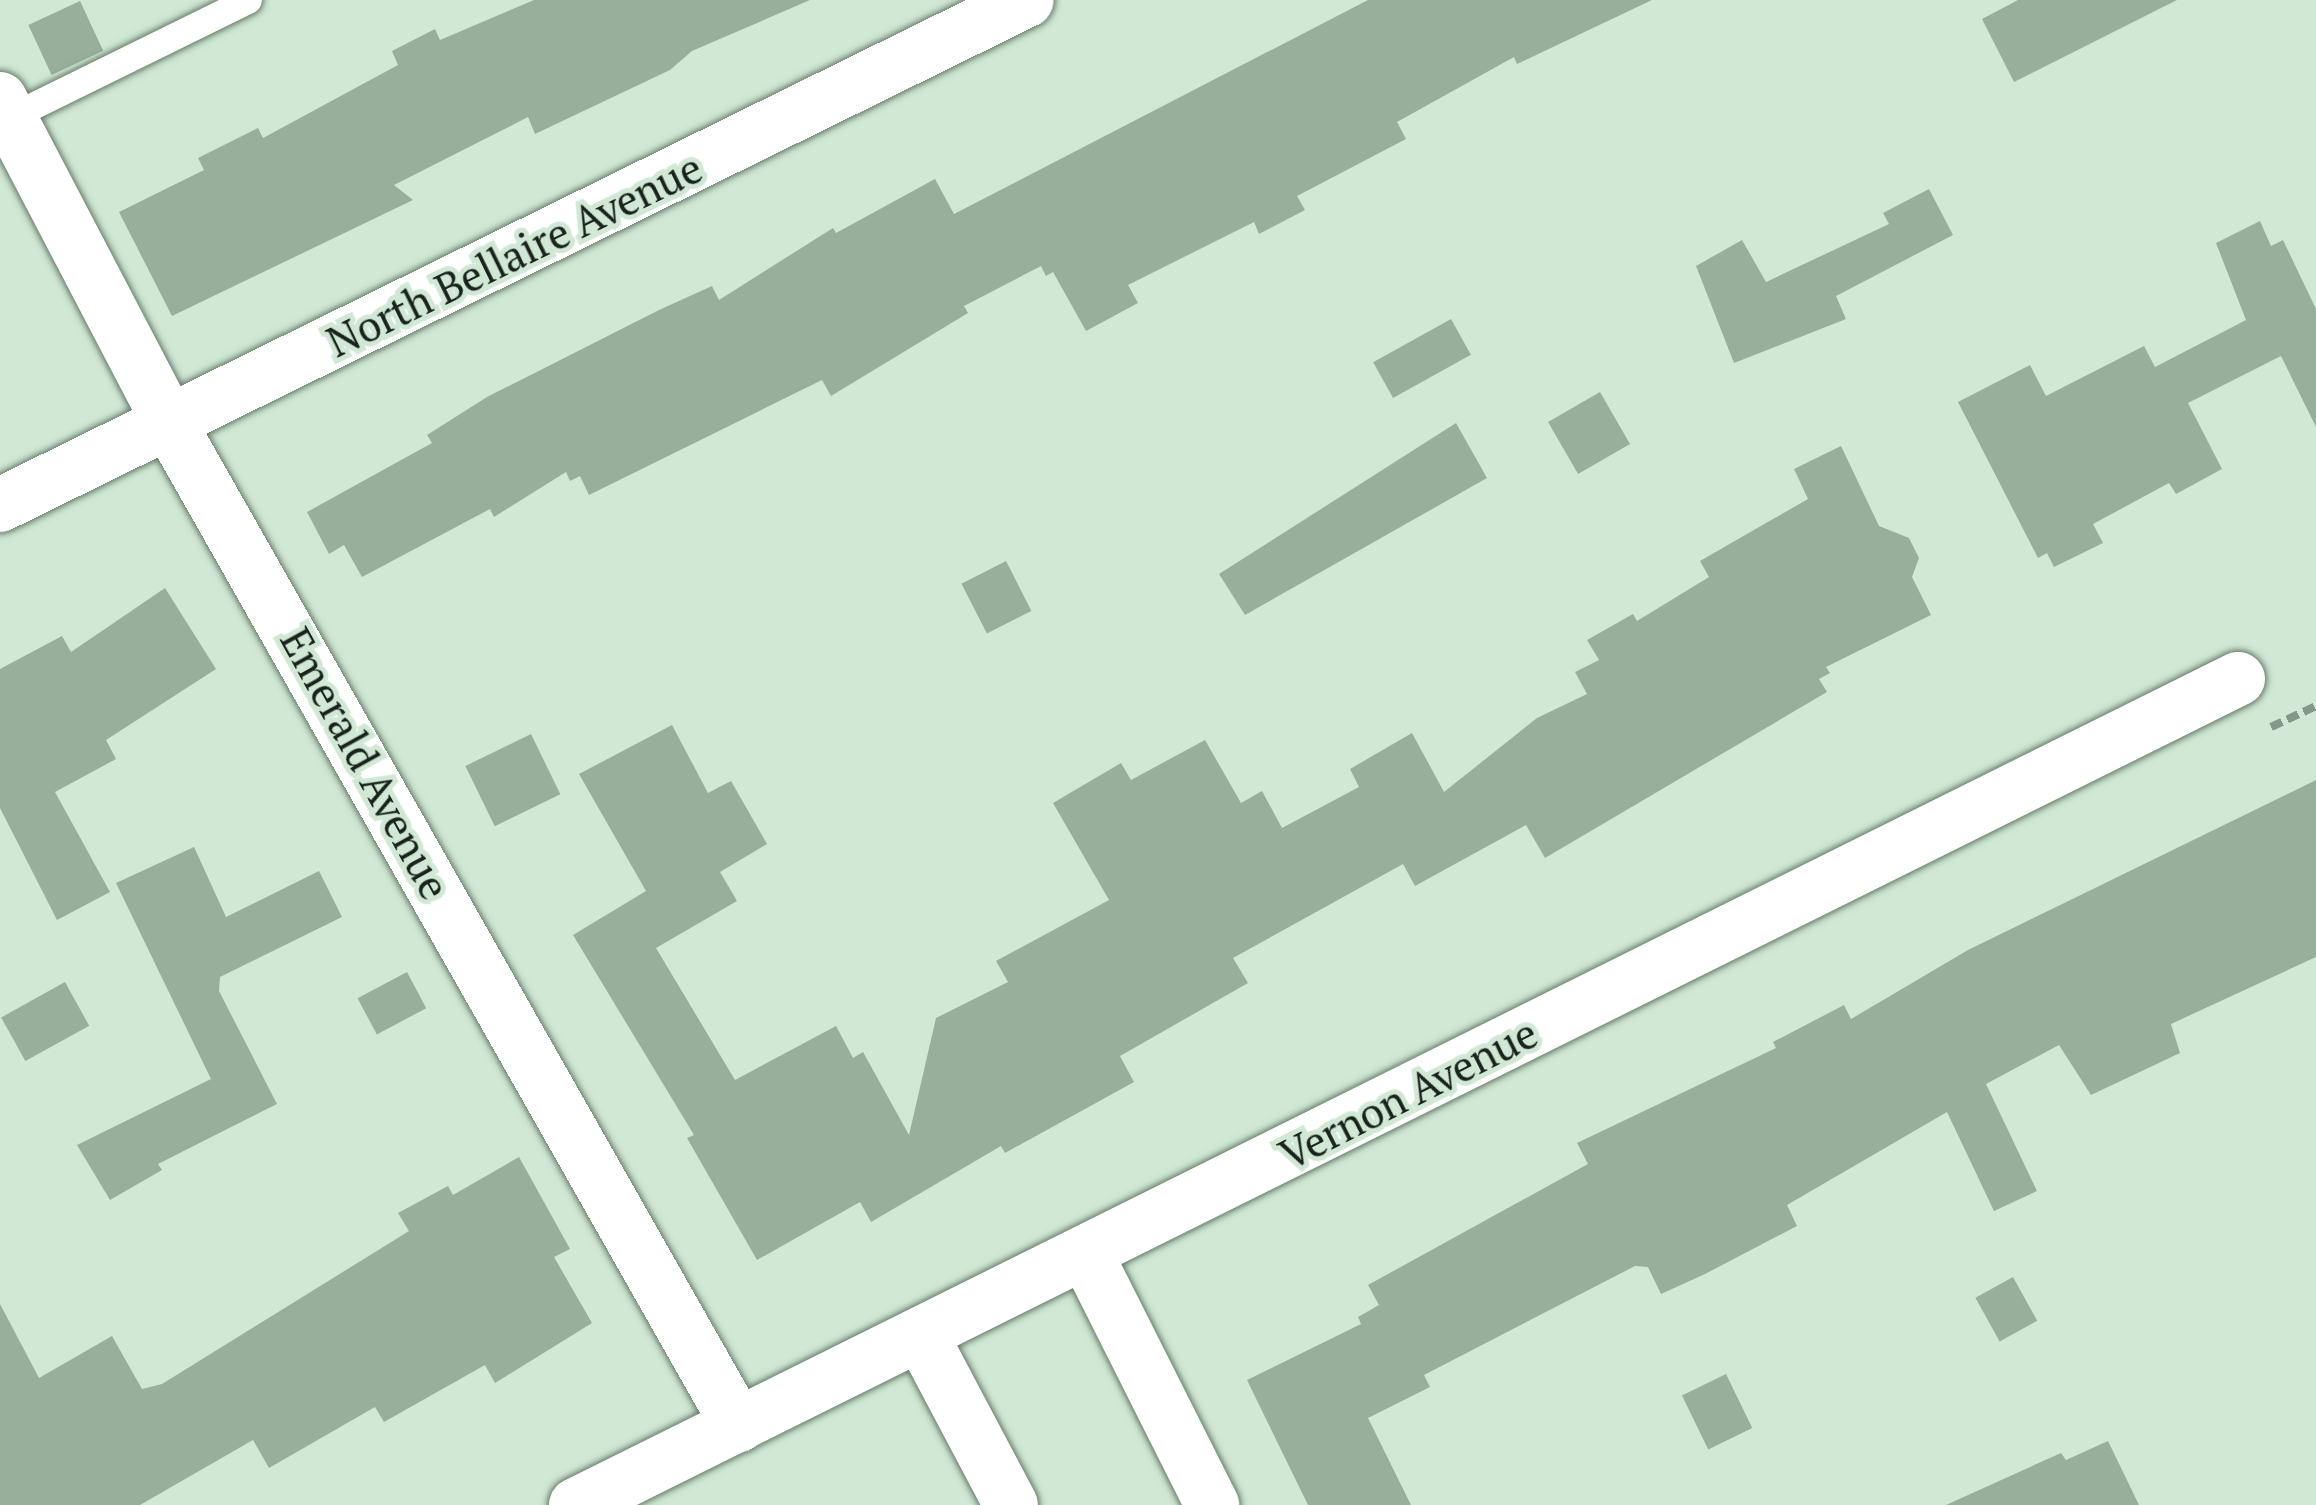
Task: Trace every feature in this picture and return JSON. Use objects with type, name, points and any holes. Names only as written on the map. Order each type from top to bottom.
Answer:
[{"type":"street","name":"North Bellaire Avenue","points":[[0,505],[1027,0]]},
{"type":"street","name":"Emerald Avenue","points":[[5,108],[168,421],[738,1425]]},
{"type":"street","name":"Vernon Avenue","points":[[576,1505],[2238,679]]},
{"type":"street","points":[[1086,1254],[1212,1505]]},
{"type":"street","points":[[921,1335],[1011,1505]]},
{"type":"lane","points":[[5,108],[248,0]]},
{"type":"path","points":[[2271,727],[2316,706]]},
{"type":"building","points":[[534,0],[810,0],[692,51],[670,70],[535,134],[528,117],[394,185],[413,200],[172,316],[119,212],[204,170],[198,158],[258,128],[263,138],[398,65],[392,51],[435,29],[440,40]]},
{"type":"building","points":[[1368,0],[1652,0],[1517,64],[1514,57],[1397,122],[1406,139],[1297,196],[1305,210],[1259,234],[1254,222],[1128,285],[1138,303],[1086,331],[1053,272],[1046,276],[1041,266],[964,306],[968,313],[831,396],[822,380],[589,495],[580,476],[570,481],[566,472],[494,517],[490,509],[362,577],[344,545],[329,554],[307,512],[432,443],[427,435],[487,397],[659,310],[712,286],[719,300],[833,228],[836,233],[935,179],[954,214]]},
{"type":"building","points":[[2018,0],[2177,0],[2014,82],[1982,19]]},
{"type":"building","points":[[80,1],[103,51],[52,75],[28,25]]},
{"type":"building","points":[[1929,189],[1953,235],[1836,296],[1846,319],[1734,363],[1696,266],[1742,240],[1766,282],[1889,224],[1883,213]]},
{"type":"building","points":[[2260,221],[2271,246],[2283,240],[2316,309],[2316,427],[2281,356],[2188,403],[2222,469],[2176,494],[2169,483],[2093,524],[2103,543],[2054,567],[2047,553],[2038,558],[1958,402],[2030,365],[2046,396],[2144,346],[2155,367],[2246,320],[2216,243]]},
{"type":"building","points":[[1451,319],[1471,355],[1393,398],[1373,362]]},
{"type":"building","points":[[1600,392],[1630,444],[1578,474],[1548,422]]},
{"type":"building","points":[[1456,423],[1487,478],[1245,615],[1219,574]]},
{"type":"building","points":[[1841,446],[1879,526],[1909,538],[1919,558],[1912,577],[1931,615],[1826,667],[1830,673],[1819,679],[1827,692],[1545,858],[1526,825],[1415,886],[1403,864],[1233,958],[1248,983],[1120,1056],[1134,1082],[1005,1153],[1001,1146],[871,1222],[860,1202],[757,1260],[687,1138],[694,1135],[573,935],[646,891],[579,774],[672,725],[708,793],[731,781],[767,844],[720,872],[737,901],[656,948],[735,1080],[836,1026],[853,1058],[863,1052],[909,1135],[936,1018],[1008,982],[996,961],[1109,900],[1053,803],[1121,763],[1131,780],[1205,740],[1241,803],[1262,791],[1282,828],[1359,787],[1350,769],[1412,733],[1444,792],[1537,718],[1587,694],[1575,672],[1599,660],[1587,640],[1633,614],[1637,621],[1709,577],[1700,561],[1808,499],[1794,469]]},
{"type":"building","points":[[1006,561],[1031,611],[987,634],[961,584]]},
{"type":"building","points":[[165,588],[216,669],[106,740],[116,759],[55,792],[110,892],[57,920],[0,808],[0,669],[62,636],[71,652]]},
{"type":"building","points":[[531,734],[560,794],[495,826],[465,766]]},
{"type":"building","points":[[2316,780],[2316,957],[2171,1024],[2180,1053],[2091,1095],[2059,1045],[1986,1084],[2037,1191],[1994,1211],[1947,1112],[1787,1205],[1797,1226],[1705,1274],[1661,1294],[1648,1267],[1635,1266],[1424,1375],[1430,1387],[1368,1418],[1411,1505],[1308,1505],[1247,1380],[1361,1324],[1358,1317],[1379,1305],[1368,1285],[1588,1164],[1577,1143],[1776,1048],[1773,1042],[1844,1005],[1851,1019],[1968,950]]},
{"type":"building","points":[[194,847],[226,917],[319,871],[342,917],[220,977],[219,991],[277,1104],[158,1164],[162,1170],[110,1200],[77,1145],[211,1079],[116,883]]},
{"type":"building","points":[[407,972],[426,1008],[377,1034],[358,998]]},
{"type":"building","points":[[65,982],[89,1026],[25,1061],[1,1017]]},
{"type":"building","points":[[519,1157],[570,1249],[554,1257],[592,1323],[495,1383],[485,1365],[384,1422],[375,1407],[269,1468],[253,1440],[140,1505],[0,1505],[0,1304],[39,1378],[112,1336],[142,1389],[162,1384],[409,1231],[398,1213],[448,1186],[453,1195]]},
{"type":"building","points":[[2013,1277],[2037,1321],[2000,1342],[1975,1298]]},
{"type":"building","points":[[1726,1374],[1752,1428],[1708,1449],[1682,1395]]},
{"type":"building","points":[[2108,1441],[2139,1505],[1946,1505],[2061,1453],[2066,1460]]}]
